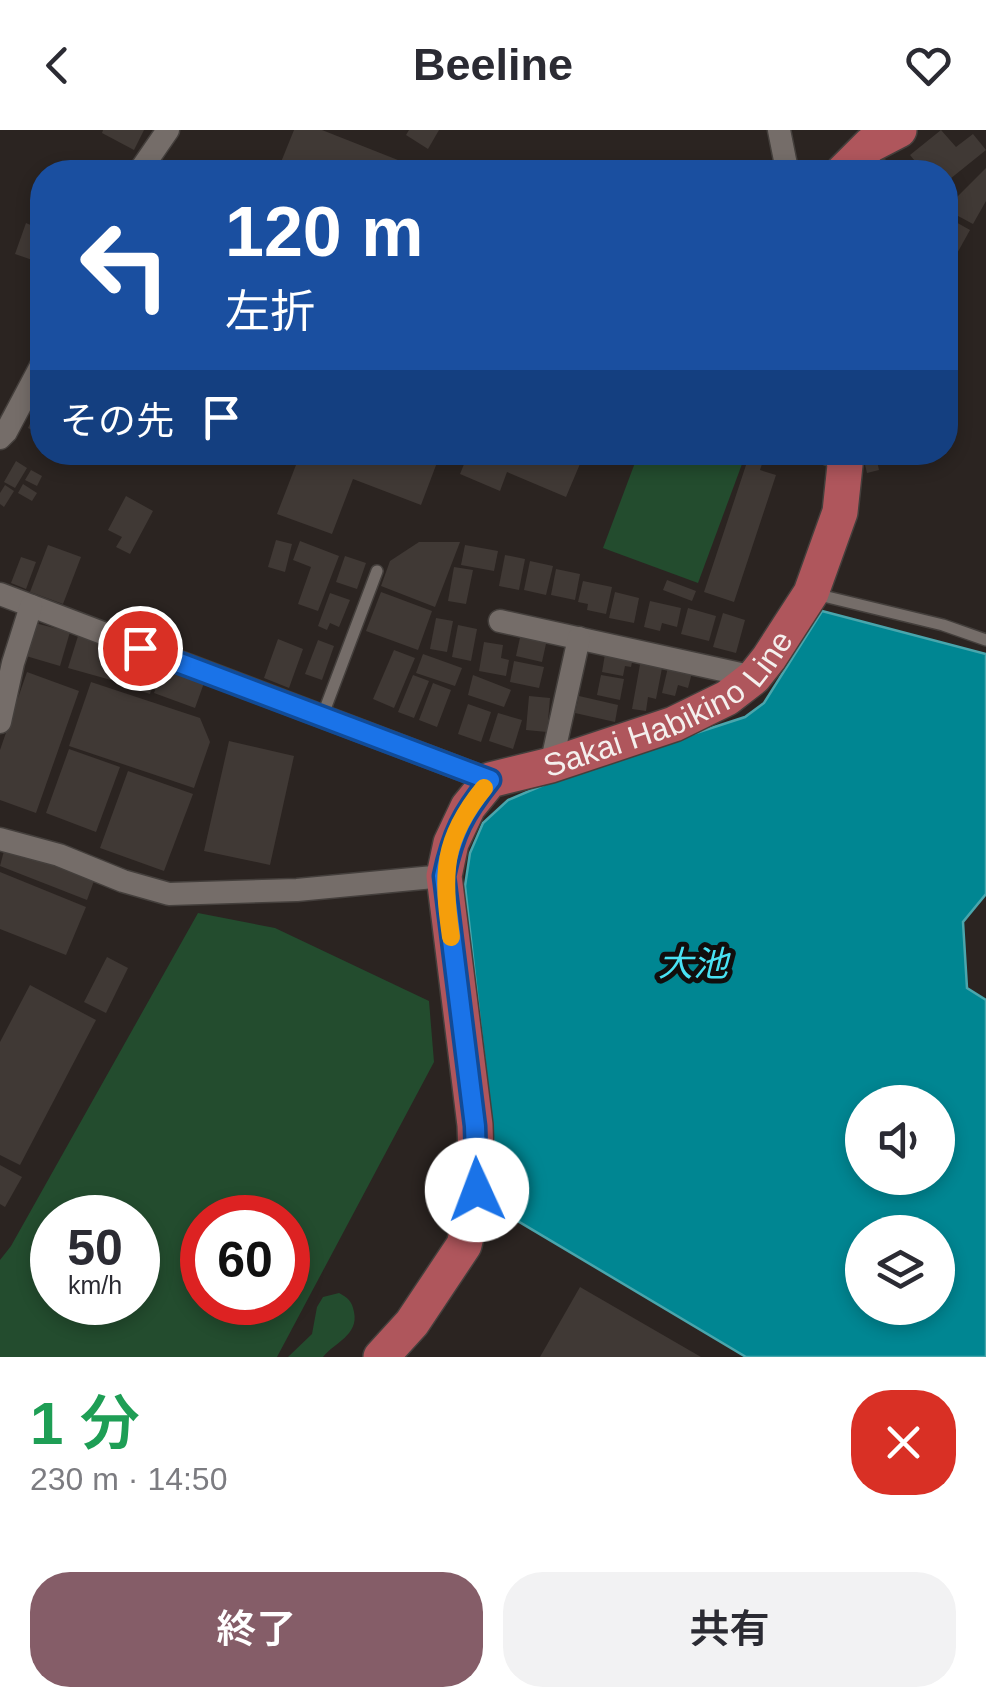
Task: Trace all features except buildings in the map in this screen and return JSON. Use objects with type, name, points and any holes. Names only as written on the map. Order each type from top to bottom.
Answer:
[{"type":"main road","points":[[854,160],[870,145],[899,130]]},
{"type":"main road","name":"Sakai Habikino Line","points":[[381,1357],[412,1323],[464,1245],[477,1190],[475,1126],[444,876],[451,842],[468,808],[490,780],[551,765],[674,724],[727,698],[754,676],[811,592],[840,512],[844,465]]},
{"type":"street","points":[[147,160],[168,130]]},
{"type":"street","points":[[779,130],[787,160]]},
{"type":"street","points":[[0,438],[30,387]]},
{"type":"street","points":[[0,594],[490,780]]},
{"type":"street","points":[[0,722],[31,606]]},
{"type":"street","points":[[500,621],[754,676]]},
{"type":"street","points":[[551,765],[579,638]]},
{"type":"street","points":[[0,839],[59,855],[169,894],[298,890],[444,876]]},
{"type":"lane","points":[[322,717],[376,571]]},
{"type":"lane","points":[[811,592],[943,625],[986,640]]},
{"type":"green space","points":[[634,465],[742,465],[698,583],[603,548]]},
{"type":"green space","points":[[198,913],[275,928],[429,1001],[434,1062],[310,1295],[310,1195],[180,1195],[180,1325],[294,1325],[277,1357],[0,1357],[0,1260],[30,1212],[30,1325],[160,1325],[160,1195],[40,1195]]},
{"type":"green space","points":[[339,1293],[353,1308],[355,1320],[349,1333],[323,1357],[288,1357],[312,1334],[323,1297]]},
{"type":"water","name":"大池","points":[[822,611],[986,654],[986,894],[963,922],[967,988],[986,1000],[986,1357],[746,1357],[501,1211],[465,886],[470,853],[483,823],[508,800],[567,775],[745,717],[764,703]]},
{"type":"slow traffic","points":[[451,937],[444,876],[451,842],[468,808],[484,788]]},
{"type":"route","points":[[140,648],[490,780],[468,808],[451,842],[444,876],[475,1126],[477,1190]]}]
